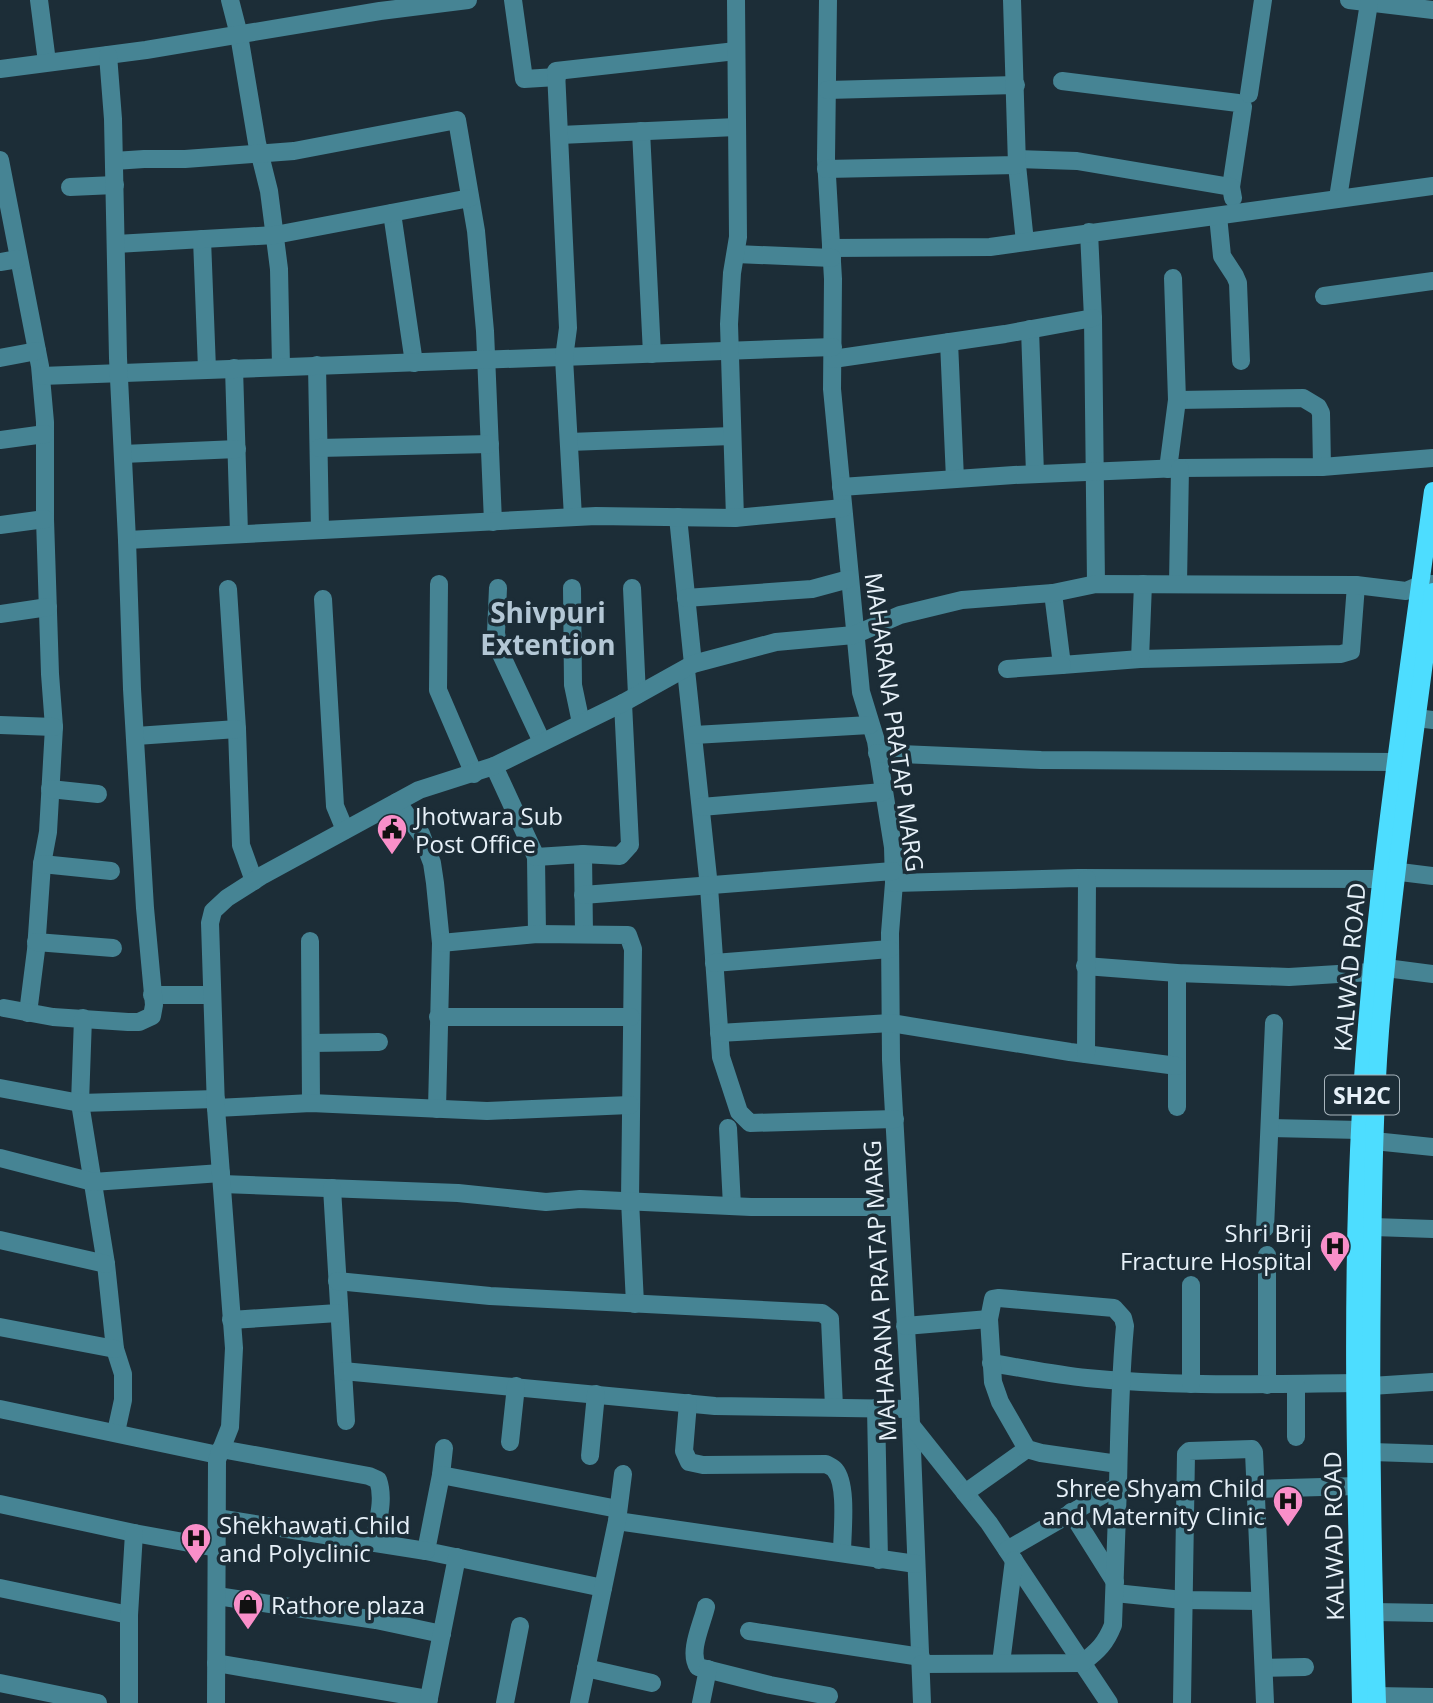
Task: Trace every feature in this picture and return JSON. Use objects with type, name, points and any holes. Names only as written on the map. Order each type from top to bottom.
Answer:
[{"type":"main road","name":"KALWAD ROAD","points":[[1371,1700],[1374,1612],[1372,1452],[1364,1385],[1367,1135],[1396,762],[1425,594],[1433,491]]},
{"type":"main road","name":"KALWAD ROAD","points":[[1387,873],[1425,719],[1431,628],[1425,594]]},
{"type":"main road","name":"KALWAD ROAD","points":[[1367,1135],[1373,1227],[1357,1486],[1371,1700]]},
{"type":"street","points":[[39,0],[47,62]]},
{"type":"street","points":[[230,0],[239,35],[275,234],[279,269],[281,366]]},
{"type":"street","points":[[0,69],[239,35],[361,7],[466,0]]},
{"type":"street","points":[[513,0],[524,79],[557,77]]},
{"type":"street","points":[[735,518],[729,351],[732,273],[738,237],[736,0]]},
{"type":"street","name":"MAHARANA PRATAP MARG","points":[[828,0],[826,169],[832,253],[832,389],[861,692],[877,752],[893,847],[891,1023],[922,1703]]},
{"type":"street","points":[[1012,0],[1017,162],[1025,242]]},
{"type":"street","points":[[1250,94],[1263,0]]},
{"type":"street","points":[[1349,0],[1433,10]]},
{"type":"street","points":[[1338,198],[1369,2]]},
{"type":"street","points":[[573,517],[564,358],[568,328],[556,71],[736,51]]},
{"type":"street","points":[[4,1008],[28,1013],[128,1022],[146,1020],[152,1016],[154,1005],[132,689],[119,372],[113,119],[108,55]]},
{"type":"street","points":[[1062,81],[1238,103],[1243,107],[1222,256],[1236,276],[1238,284],[1241,361]]},
{"type":"street","points":[[827,90],[1016,85]]},
{"type":"street","points":[[114,161],[294,151],[457,120],[476,231],[487,360],[493,522]]},
{"type":"street","points":[[560,135],[736,127]]},
{"type":"street","points":[[641,131],[652,354]]},
{"type":"street","points":[[826,169],[1077,162],[1231,187]]},
{"type":"street","points":[[1,168],[37,351],[45,434],[45,519],[54,727],[48,832],[42,864],[28,1013]]},
{"type":"street","points":[[70,187],[114,185]]},
{"type":"street","points":[[736,254],[990,247],[1433,186]]},
{"type":"street","points":[[116,244],[275,234],[470,198]]},
{"type":"street","points":[[392,213],[414,363]]},
{"type":"street","points":[[1089,232],[1093,318],[1096,584]]},
{"type":"street","points":[[202,239],[207,369]]},
{"type":"street","points":[[0,262],[18,259]]},
{"type":"street","points":[[1173,278],[1177,400],[1174,469],[1178,584]]},
{"type":"street","points":[[1324,296],[1433,281]]},
{"type":"street","points":[[41,376],[729,351],[833,353],[950,342],[1093,318]]},
{"type":"street","points":[[1030,329],[1035,474]]},
{"type":"street","points":[[950,342],[955,479]]},
{"type":"street","points":[[0,358],[37,351]]},
{"type":"street","points":[[317,365],[320,530]]},
{"type":"street","points":[[234,368],[239,533]]},
{"type":"street","points":[[1177,400],[1303,398],[1312,402],[1321,414],[1322,467]]},
{"type":"street","points":[[0,440],[45,434]]},
{"type":"street","points":[[569,442],[732,436]]},
{"type":"street","points":[[319,448],[490,444]]},
{"type":"street","points":[[122,454],[237,449]]},
{"type":"street","points":[[841,487],[1096,471],[1322,467],[1433,458]]},
{"type":"street","points":[[127,540],[573,517],[735,518],[842,508]]},
{"type":"street","points":[[678,517],[721,1058],[739,1112],[750,1123],[895,1119]]},
{"type":"street","points":[[0,525],[45,519]]},
{"type":"street","points":[[686,598],[812,589],[849,579]]},
{"type":"street","points":[[439,584],[438,690],[474,774]]},
{"type":"street","points":[[216,1703],[220,1452],[230,1427],[234,1348],[216,1103],[210,923],[213,911],[227,898],[419,790],[494,766],[690,667],[776,642],[854,635],[900,615],[962,600],[1054,593],[1096,584],[1356,584],[1425,594]]},
{"type":"street","points":[[1140,659],[1143,584]]},
{"type":"street","points":[[1007,669],[1140,659],[1341,654],[1351,651],[1356,584]]},
{"type":"street","points":[[498,588],[496,633],[499,650],[542,742]]},
{"type":"street","points":[[572,588],[573,685],[580,723]]},
{"type":"street","points":[[536,858],[583,854],[620,856],[629,845],[632,588]]},
{"type":"street","points":[[228,589],[241,845],[254,881]]},
{"type":"street","points":[[1054,593],[1062,665]]},
{"type":"street","points":[[323,599],[335,806],[345,830]]},
{"type":"street","points":[[0,614],[48,607]]},
{"type":"street","points":[[0,725],[54,727]]},
{"type":"street","points":[[694,735],[870,725]]},
{"type":"street","points":[[136,736],[237,729]]},
{"type":"street","points":[[877,752],[1041,760],[1396,762]]},
{"type":"street","points":[[494,766],[536,858],[537,934]]},
{"type":"street","points":[[50,789],[98,794]]},
{"type":"street","points":[[701,807],[883,792]]},
{"type":"street","points":[[397,802],[421,834],[432,863],[441,943],[437,1109]]},
{"type":"street","points":[[583,854],[584,934]]},
{"type":"street","points":[[42,864],[111,871]]},
{"type":"street","points":[[583,895],[894,877],[1087,878],[1387,873],[1433,876]]},
{"type":"street","points":[[1086,1054],[1087,878]]},
{"type":"street","points":[[441,943],[537,934],[628,935],[633,948],[630,1200],[635,1304]]},
{"type":"street","points":[[310,941],[311,1103]]},
{"type":"street","points":[[36,942],[113,948]]},
{"type":"street","points":[[714,963],[890,950]]},
{"type":"street","points":[[1085,965],[1177,973],[1289,977],[1379,970],[1433,974]]},
{"type":"street","points":[[1177,973],[1177,1107]]},
{"type":"street","points":[[152,995],[212,995]]},
{"type":"street","points":[[438,1017],[631,1017]]},
{"type":"street","points":[[83,1018],[80,1103],[106,1264],[116,1349],[123,1374],[123,1400],[116,1432]]},
{"type":"street","points":[[719,1033],[891,1023],[1177,1066]]},
{"type":"street","points":[[1265,1228],[1274,1023]]},
{"type":"street","points":[[311,1043],[379,1042]]},
{"type":"street","points":[[0,1088],[80,1103],[311,1103],[487,1111],[630,1105]]},
{"type":"street","points":[[727,1128],[732,1206]]},
{"type":"street","points":[[1270,1128],[1367,1135],[1433,1147]]},
{"type":"street","points":[[0,1158],[93,1182],[221,1178],[332,1188],[458,1193],[547,1202],[580,1199],[732,1206],[898,1207]]},
{"type":"street","points":[[332,1188],[346,1421]]},
{"type":"street","points":[[1373,1227],[1433,1228]]},
{"type":"street","points":[[0,1240],[106,1264]]},
{"type":"street","points":[[1267,1255],[1267,1385]]},
{"type":"street","points":[[337,1281],[490,1296],[822,1313],[830,1319],[834,1407]]},
{"type":"street","points":[[1191,1285],[1191,1384]]},
{"type":"street","points":[[748,1631],[921,1660],[1082,1663],[1101,1649],[1113,1625],[1118,1486],[1120,1380],[1125,1326],[1123,1318],[1114,1308],[993,1299],[989,1318],[993,1382],[1000,1402],[1027,1449],[1118,1464]]},
{"type":"street","points":[[231,1320],[338,1313]]},
{"type":"street","points":[[905,1326],[989,1318]]},
{"type":"street","points":[[0,1327],[116,1349]]},
{"type":"street","points":[[991,1363],[1085,1378],[1191,1384],[1364,1385],[1433,1381]]},
{"type":"street","points":[[343,1371],[715,1406],[876,1408],[910,1417],[1010,1555],[1109,1703]]},
{"type":"street","points":[[1296,1384],[1296,1437]]},
{"type":"street","points":[[510,1442],[516,1386]]},
{"type":"street","points":[[590,1456],[596,1394]]},
{"type":"street","points":[[688,1403],[684,1451],[689,1462],[703,1465],[826,1464],[835,1470],[841,1484],[843,1501],[842,1553]]},
{"type":"street","points":[[876,1408],[879,1560]]},
{"type":"street","points":[[0,1409],[220,1452],[369,1476],[378,1480],[381,1490],[374,1543]]},
{"type":"street","points":[[426,1551],[444,1448]]},
{"type":"street","points":[[965,1493],[1027,1449]]},
{"type":"street","points":[[1182,1703],[1186,1454],[1189,1451],[1253,1450],[1265,1703]]},
{"type":"street","points":[[1372,1452],[1433,1454]]},
{"type":"street","points":[[579,1703],[623,1474]]},
{"type":"street","points":[[441,1475],[617,1515],[879,1560],[916,1563]]},
{"type":"street","points":[[1010,1555],[1071,1512],[1118,1486]]},
{"type":"street","points":[[1256,1489],[1357,1486]]},
{"type":"street","points":[[0,1504],[217,1548]]},
{"type":"street","points":[[1071,1512],[1115,1587],[1183,1600],[1260,1601]]},
{"type":"street","points":[[217,1518],[426,1551],[603,1588]]},
{"type":"street","points":[[129,1703],[129,1615],[134,1533]]},
{"type":"street","points":[[1001,1663],[1010,1555]]},
{"type":"street","points":[[216,1663],[429,1701],[457,1557]]},
{"type":"street","points":[[0,1588],[129,1615]]},
{"type":"street","points":[[217,1596],[376,1620],[442,1634]]},
{"type":"street","points":[[706,1607],[694,1654],[694,1662],[698,1667],[767,1694],[829,1696]]},
{"type":"street","points":[[1374,1612],[1433,1613]]},
{"type":"street","points":[[505,1703],[520,1626]]},
{"type":"street","points":[[1264,1668],[1305,1667]]},
{"type":"street","points":[[586,1668],[652,1683]]},
{"type":"street","points":[[701,1703],[708,1669]]},
{"type":"street","points":[[0,1684],[98,1703]]},
{"type":"street","points":[[1371,1700],[1433,1697]]},
{"type":"place","name":"Jhotwara Sub Post Office","points":[[392,856]]},
{"type":"place","name":"Shri Brij Fracture Hospital","points":[[1335,1273]]},
{"type":"place","name":"Shree Shyam Child and Maternity Clinic","points":[[1288,1528]]},
{"type":"place","name":"Shekhawati Child and Polyclinic","points":[[196,1565]]},
{"type":"place","name":"Rathore plaza","points":[[248,1631]]},
{"type":"district","name":"Shivpuri Extention","points":[[548,628]]}]
